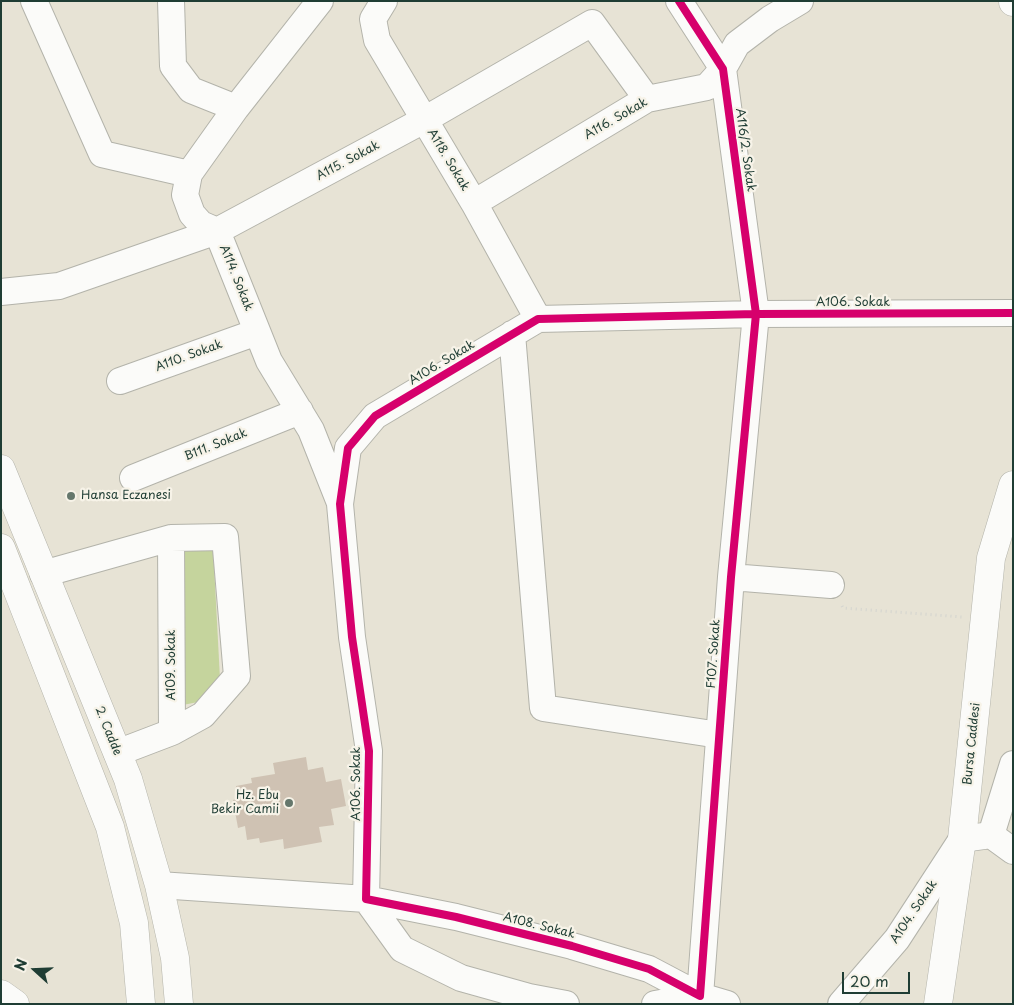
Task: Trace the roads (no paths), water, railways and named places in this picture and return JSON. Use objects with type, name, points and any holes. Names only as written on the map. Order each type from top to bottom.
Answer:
[{"type":"main road","name":"2. Cadde","points":[[1,469],[128,779],[159,885],[175,958],[179,1004]]},
{"type":"main road","name":"Bursa Caddesi","points":[[938,1004],[962,838],[991,558],[1013,485]]},
{"type":"main road","points":[[1,548],[8,585],[110,827],[134,923],[141,1004]]},
{"type":"main road","points":[[1,994],[15,1004]]},
{"type":"street","points":[[34,1],[102,154],[189,174]]},
{"type":"street","points":[[171,1],[173,66],[191,90],[236,108]]},
{"type":"street","name":"A114. Sokak","points":[[320,1],[236,108],[189,174],[185,195],[192,214],[201,224],[217,231],[269,360],[310,430],[340,504]]},
{"type":"street","name":"A118. Sokak","points":[[384,1],[373,19],[377,40],[474,203],[538,319]]},
{"type":"street","name":"A116/2. Sokak","points":[[679,1],[722,69],[756,314]]},
{"type":"street","name":"A116. Sokak","points":[[474,203],[647,99],[707,87],[722,69],[737,44],[770,19],[800,1]]},
{"type":"street","name":"A115. Sokak","points":[[1,292],[59,286],[217,231],[424,120],[592,23],[647,99]]},
{"type":"street","name":"A106. Sokak","points":[[366,899],[369,751],[352,637],[340,504],[348,448],[375,416],[538,319],[756,314],[1013,313]]},
{"type":"street","name":"F107. Sokak","points":[[700,996],[731,577],[756,314]]},
{"type":"street","name":"A110. Sokak","points":[[120,381],[257,332]]},
{"type":"street","points":[[512,334],[543,708],[719,735]]},
{"type":"street","name":"B111. Sokak","points":[[133,478],[300,412]]},
{"type":"street","points":[[43,574],[171,538],[225,536],[237,676],[203,715],[172,732],[117,752]]},
{"type":"street","name":"A109. Sokak","points":[[171,538],[172,732]]},
{"type":"street","points":[[731,577],[831,585]]},
{"type":"street","points":[[991,835],[1013,764]]},
{"type":"street","points":[[962,838],[991,835],[1013,851]]},
{"type":"street","name":"A104. Sokak","points":[[841,1004],[897,939],[962,838]]},
{"type":"street","name":"A108. Sokak","points":[[159,885],[366,899],[456,917],[572,946],[649,969],[700,996],[727,1004]]},
{"type":"street","points":[[366,899],[402,949],[460,978],[529,997],[566,1004]]},
{"type":"street","name":"A108. Sokak","points":[[655,1004],[700,996]]},
{"type":"place","name":"Hansa Eczanesi","points":[[71,496]]},
{"type":"place","name":"Hz. Ebu Bekir Camii","points":[[289,803]]}]
